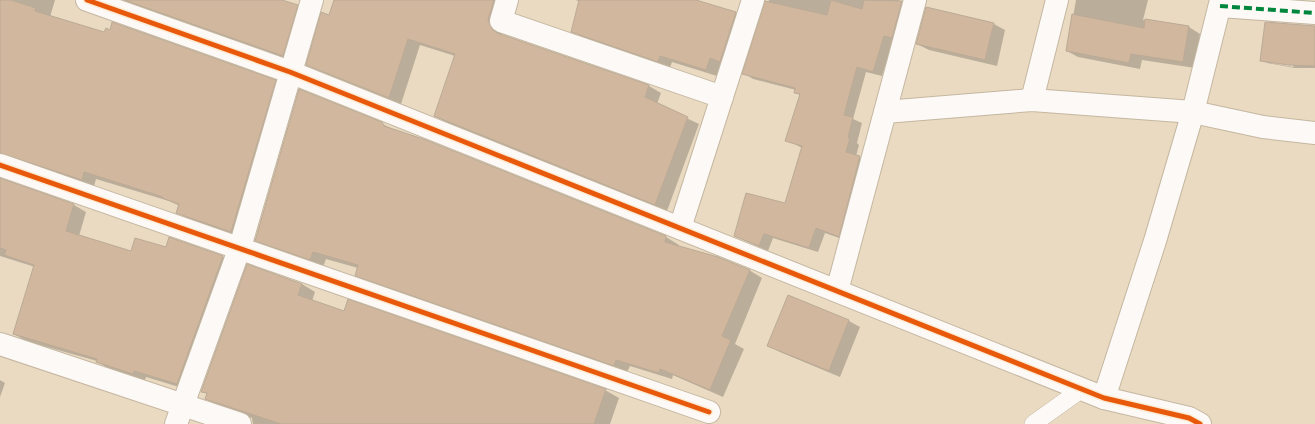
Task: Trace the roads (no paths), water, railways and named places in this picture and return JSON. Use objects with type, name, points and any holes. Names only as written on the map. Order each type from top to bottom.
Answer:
[{"type":"street","points":[[87,0],[290,72],[1104,398],[1189,418],[1200,424]]},
{"type":"street","points":[[180,414],[240,248],[312,0]]},
{"type":"street","points":[[507,0],[501,21],[722,96]]},
{"type":"street","points":[[680,228],[753,0]]},
{"type":"street","points":[[838,291],[915,0]]},
{"type":"street","points":[[1032,100],[1057,0]]},
{"type":"street","points":[[1104,398],[1155,241],[1193,112],[1221,3],[1315,13]]},
{"type":"street","points":[[885,112],[1032,100],[1193,112],[1263,127],[1315,133]]},
{"type":"street","points":[[0,165],[709,412]]},
{"type":"street","points":[[0,344],[180,414],[240,424]]},
{"type":"lane","points":[[1033,424],[1082,389]]}]
